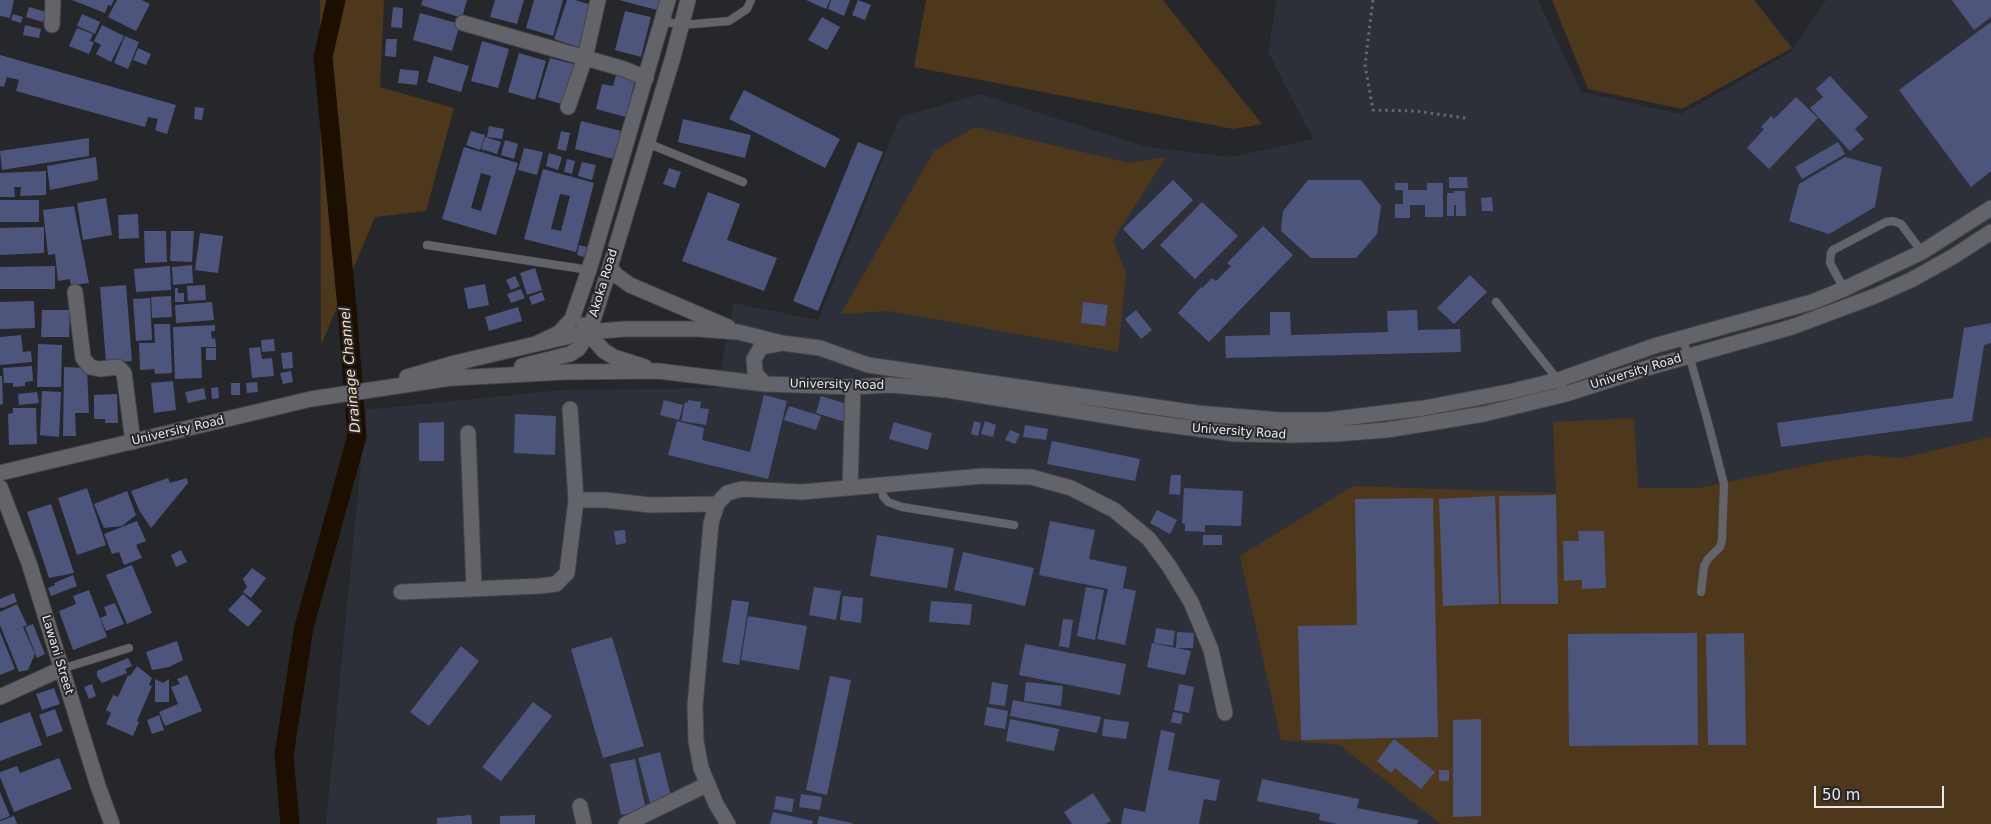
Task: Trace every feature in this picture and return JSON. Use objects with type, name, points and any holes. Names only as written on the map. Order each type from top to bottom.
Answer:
[{"type":"main road","points":[[52,25],[53,0]]},
{"type":"main road","points":[[568,107],[585,58],[598,0]]},
{"type":"main road","points":[[358,392],[455,363],[536,344],[559,333],[568,324],[589,270],[668,0]]},
{"type":"main road","name":"Akoka Road","points":[[358,392],[540,363],[570,354],[578,349],[594,317],[610,267],[688,0]]},
{"type":"main road","points":[[463,23],[585,58],[646,78]]},
{"type":"main road","name":"University Road","points":[[536,344],[587,332],[625,329],[697,329],[738,332],[782,343],[820,348],[868,365],[1197,413],[1280,420],[1327,420],[1480,399],[1558,380],[1680,338],[1812,302],[1922,252],[1991,208]]},
{"type":"main road","name":"University Road","points":[[454,378],[564,372],[658,371],[765,384],[853,387],[890,386],[947,390],[1235,434],[1294,436],[1335,434],[1436,423],[1484,414],[1566,394],[1688,355],[1792,327],[1875,296],[1911,280],[1954,256],[1991,232]]},
{"type":"main road","points":[[610,267],[616,275],[630,285],[738,332]]},
{"type":"main road","points":[[75,292],[83,358],[90,367],[100,369],[118,367],[124,373],[134,442]]},
{"type":"main road","points":[[578,299],[581,317],[587,332],[604,351],[614,357],[658,371]]},
{"type":"main road","points":[[765,384],[755,373],[754,359],[761,347],[782,343]]},
{"type":"main road","points":[[850,487],[853,387]]},
{"type":"main road","name":"University Road","points":[[0,473],[311,399],[358,392]]},
{"type":"main road","points":[[401,592],[556,584],[567,573],[576,500],[570,409]]},
{"type":"main road","points":[[468,433],[474,589]]},
{"type":"main road","points":[[728,824],[701,768],[696,741],[695,706],[711,522],[717,504],[727,493],[742,489],[802,492],[983,476],[1031,477],[1071,488],[1114,510],[1149,539],[1169,566],[1191,602],[1211,650],[1225,713]]},
{"type":"main road","name":"Lawani Street","points":[[0,486],[30,563],[61,669],[112,824]]},
{"type":"main road","points":[[576,500],[606,500],[650,505],[717,504]]},
{"type":"main road","points":[[0,698],[61,669]]},
{"type":"main road","points":[[626,824],[708,784]]},
{"type":"main road","points":[[580,806],[584,824]]},
{"type":"lane","points":[[662,21],[682,25],[728,21],[747,8],[751,0]]},
{"type":"lane","points":[[647,143],[743,182]]},
{"type":"lane","points":[[1844,289],[1830,263],[1830,253],[1886,222],[1893,221],[1902,224],[1922,252]]},
{"type":"lane","points":[[427,245],[589,270]]},
{"type":"lane","points":[[1496,302],[1558,380],[1566,394]]},
{"type":"lane","points":[[1680,338],[1688,355],[1706,414],[1724,484],[1722,540],[1720,547],[1704,566],[1701,592]]},
{"type":"lane","points":[[880,484],[882,496],[888,502],[902,507],[1014,525]]},
{"type":"lane","points":[[61,669],[129,648]]},
{"type":"path","points":[[1373,0],[1365,65],[1373,110],[1415,111],[1466,118]]},
{"type":"shaded area","points":[[320,0],[384,0],[380,87],[454,108],[426,211],[375,217],[321,345]]},
{"type":"shaded area","points":[[926,0],[1163,0],[1262,124],[1233,129],[914,67]]},
{"type":"shaded area","points":[[1277,0],[1538,0],[1581,92],[1681,114],[1791,52],[1826,0],[1991,0],[1991,824],[326,824],[366,410],[561,390],[717,388],[734,303],[818,320],[900,117],[980,94],[1147,147],[1232,157],[1313,139],[1268,52]]},
{"type":"shaded area","points":[[1552,0],[1754,0],[1792,48],[1682,109],[1588,89]]},
{"type":"shaded area","points":[[975,127],[1130,163],[1166,157],[1113,240],[1126,273],[1118,352],[889,311],[841,314],[934,151]]},
{"type":"shaded area","points":[[1634,418],[1638,488],[1699,488],[1828,461],[1868,455],[1901,458],[1991,437],[1991,824],[1441,824],[1340,745],[1281,740],[1240,556],[1353,486],[1556,493],[1553,422]]},
{"type":"building","points":[[0,0],[14,0],[10,18],[0,16]]},
{"type":"building","points":[[72,0],[114,0],[111,6],[108,5],[105,13]]},
{"type":"building","points":[[117,0],[142,0],[150,4],[136,31],[108,17]]},
{"type":"building","points":[[423,0],[467,0],[462,18],[421,5]]},
{"type":"building","points":[[495,0],[524,0],[517,24],[490,17]]},
{"type":"building","points":[[534,0],[563,0],[553,36],[526,28]]},
{"type":"building","points":[[567,0],[575,0],[595,6],[581,48],[554,39]]},
{"type":"building","points":[[619,0],[660,0],[657,10]]},
{"type":"building","points":[[806,0],[830,0],[826,9]]},
{"type":"building","points":[[831,0],[850,0],[844,16],[828,9]]},
{"type":"building","points":[[858,0],[871,5],[865,20],[852,15]]},
{"type":"building","points":[[1952,0],[1991,0],[1991,17],[1974,30]]},
{"type":"building","points":[[29,7],[46,12],[43,22],[26,17]]},
{"type":"building","points":[[393,7],[403,8],[402,28],[391,27]]},
{"type":"building","points":[[625,11],[651,17],[641,57],[615,50]]},
{"type":"building","points":[[420,13],[460,24],[452,51],[413,40]]},
{"type":"building","points":[[13,14],[23,17],[21,23],[11,20]]},
{"type":"building","points":[[82,14],[100,22],[95,34],[77,26]]},
{"type":"building","points":[[822,17],[840,27],[827,50],[808,40]]},
{"type":"building","points":[[1991,22],[1991,171],[1971,187],[1899,90]]},
{"type":"building","points":[[25,25],[41,29],[39,38],[23,35]]},
{"type":"building","points":[[102,25],[124,36],[111,62],[96,54],[101,45],[94,41]]},
{"type":"building","points":[[77,28],[93,34],[90,41],[94,42],[89,54],[69,46]]},
{"type":"building","points":[[125,36],[139,42],[128,69],[114,63]]},
{"type":"building","points":[[386,39],[397,39],[396,57],[385,56]]},
{"type":"building","points":[[482,41],[509,49],[498,88],[471,81]]},
{"type":"building","points":[[138,48],[151,54],[146,65],[133,60]]},
{"type":"building","points":[[519,53],[546,61],[535,100],[508,92]]},
{"type":"building","points":[[0,55],[176,105],[167,134],[155,130],[158,119],[148,117],[145,127],[16,91],[19,80],[7,77],[4,87],[0,86]]},
{"type":"building","points":[[434,56],[469,66],[461,92],[427,82]]},
{"type":"building","points":[[550,58],[577,65],[565,105],[538,97]]},
{"type":"building","points":[[400,69],[419,71],[417,85],[398,83]]},
{"type":"building","points":[[616,75],[635,80],[626,117],[596,109],[602,84],[613,86]]},
{"type":"building","points":[[1830,76],[1868,117],[1855,129],[1864,139],[1850,151],[1810,108],[1823,97],[1816,89]]},
{"type":"building","points":[[744,90],[840,139],[825,168],[729,119]]},
{"type":"building","points":[[1796,97],[1818,118],[1769,169],[1747,148],[1764,129],[1761,127],[1771,116],[1774,119]]},
{"type":"building","points":[[195,107],[204,108],[202,120],[194,119]]},
{"type":"building","points":[[683,119],[751,135],[745,158],[678,142]]},
{"type":"building","points":[[581,121],[621,131],[614,159],[575,149]]},
{"type":"building","points":[[489,126],[504,129],[502,139],[487,137]]},
{"type":"building","points":[[471,131],[485,135],[480,150],[466,145]]},
{"type":"building","points":[[561,131],[570,133],[566,151],[557,149]]},
{"type":"building","points":[[485,137],[501,142],[497,154],[481,149]]},
{"type":"building","points":[[89,138],[89,156],[2,170],[0,151]]},
{"type":"building","points":[[505,140],[518,144],[514,159],[501,155]]},
{"type":"building","points":[[858,142],[883,152],[818,311],[793,301]]},
{"type":"building","points":[[1838,142],[1845,154],[1802,179],[1795,167]]},
{"type":"building","points":[[464,147],[518,163],[496,235],[442,219]],"holes":[[[481,173],[491,176],[481,211],[471,208]]]},
{"type":"building","points":[[524,148],[543,152],[537,175],[518,170]]},
{"type":"building","points":[[549,153],[562,157],[558,170],[546,166]]},
{"type":"building","points":[[96,157],[98,180],[50,190],[47,166]]},
{"type":"building","points":[[1845,157],[1882,167],[1875,207],[1829,234],[1789,221],[1799,184]]},
{"type":"building","points":[[567,159],[575,161],[572,174],[564,172]]},
{"type":"building","points":[[582,162],[596,165],[592,180],[578,176]]},
{"type":"building","points":[[669,168],[681,172],[675,188],[663,184]]},
{"type":"building","points":[[543,169],[594,183],[576,252],[524,239]],"holes":[[[560,194],[570,196],[561,231],[551,229]]]},
{"type":"building","points":[[46,171],[46,195],[20,196],[21,187],[14,187],[15,197],[0,197],[0,173]]},
{"type":"building","points":[[1449,177],[1467,177],[1468,188],[1449,188]]},
{"type":"building","points":[[1173,180],[1193,200],[1143,250],[1123,229]]},
{"type":"building","points":[[1308,180],[1361,180],[1381,206],[1377,234],[1356,258],[1311,258],[1281,231],[1283,211]]},
{"type":"building","points":[[1395,183],[1408,183],[1408,190],[1427,190],[1427,183],[1443,183],[1443,217],[1425,217],[1425,205],[1410,205],[1410,218],[1395,218],[1395,204],[1403,204],[1403,190],[1395,190]]},
{"type":"building","points":[[1454,191],[1465,191],[1466,216],[1456,216],[1456,205],[1454,205],[1454,216],[1447,216],[1447,193],[1454,193]]},
{"type":"building","points":[[708,192],[740,204],[727,240],[777,258],[764,291],[682,261]]},
{"type":"building","points":[[1492,197],[1493,211],[1482,211],[1481,198]]},
{"type":"building","points":[[106,198],[112,235],[83,240],[77,203]]},
{"type":"building","points":[[0,200],[39,200],[39,222],[0,222]]},
{"type":"building","points":[[1202,202],[1238,236],[1195,279],[1160,245]]},
{"type":"building","points":[[74,206],[89,283],[71,285],[70,279],[58,281],[55,254],[48,255],[43,210]]},
{"type":"building","points":[[138,214],[139,238],[119,239],[118,215]]},
{"type":"building","points":[[1263,226],[1293,255],[1209,342],[1178,313],[1201,287],[1212,278],[1216,281],[1231,266],[1227,263]]},
{"type":"building","points":[[44,227],[44,253],[0,255],[0,228]]},
{"type":"building","points":[[144,231],[166,231],[167,262],[145,263]]},
{"type":"building","points":[[171,231],[194,231],[192,262],[170,261]]},
{"type":"building","points":[[200,233],[223,236],[218,273],[195,270]]},
{"type":"building","points":[[579,245],[587,247],[584,257],[577,255]]},
{"type":"building","points":[[192,265],[193,283],[173,285],[172,267]]},
{"type":"building","points":[[55,266],[55,289],[0,289],[0,267]]},
{"type":"building","points":[[170,266],[171,290],[136,292],[134,269]]},
{"type":"building","points":[[535,268],[542,290],[527,295],[520,273]]},
{"type":"building","points":[[1470,275],[1487,292],[1454,324],[1437,308]]},
{"type":"building","points":[[515,276],[520,286],[511,290],[506,280]]},
{"type":"building","points":[[485,284],[489,305],[468,309],[464,288]]},
{"type":"building","points":[[126,285],[132,361],[106,363],[100,287]]},
{"type":"building","points":[[205,285],[206,300],[188,301],[187,286]]},
{"type":"building","points":[[175,288],[178,288],[178,293],[184,293],[184,302],[175,302]]},
{"type":"building","points":[[521,289],[525,298],[511,303],[507,294]]},
{"type":"building","points":[[542,292],[545,300],[532,305],[529,297]]},
{"type":"building","points":[[171,296],[172,317],[152,318],[151,297]]},
{"type":"building","points":[[150,298],[152,340],[136,341],[133,299]]},
{"type":"building","points":[[34,301],[35,328],[0,329],[0,302]]},
{"type":"building","points":[[212,302],[214,320],[176,323],[175,305]]},
{"type":"building","points":[[1083,302],[1108,305],[1105,326],[1081,323]]},
{"type":"building","points":[[518,307],[522,321],[489,331],[485,317]]},
{"type":"building","points":[[42,310],[70,310],[69,337],[41,337]]},
{"type":"building","points":[[1136,310],[1152,330],[1141,339],[1125,319]]},
{"type":"building","points":[[1417,310],[1418,330],[1460,329],[1461,352],[1226,358],[1225,336],[1270,335],[1270,312],[1290,312],[1291,335],[1388,332],[1387,311]]},
{"type":"building","points":[[1991,323],[1991,343],[1984,345],[1972,421],[1781,447],[1777,423],[1953,398],[1964,328]]},
{"type":"building","points":[[154,324],[170,324],[172,373],[155,374],[154,369],[140,370],[139,343],[155,343]]},
{"type":"building","points":[[215,325],[215,331],[211,331],[212,339],[215,338],[216,347],[201,347],[202,378],[175,379],[173,327]]},
{"type":"building","points":[[21,335],[23,352],[31,351],[32,362],[0,365],[0,337]]},
{"type":"building","points":[[274,339],[275,351],[262,352],[261,340]]},
{"type":"building","points":[[38,344],[62,345],[61,387],[37,387]]},
{"type":"building","points":[[260,347],[262,359],[272,358],[274,376],[252,378],[249,348]]},
{"type":"building","points":[[206,348],[216,348],[216,360],[206,360]]},
{"type":"building","points":[[292,352],[293,368],[283,369],[281,353]]},
{"type":"building","points":[[32,366],[33,381],[25,382],[25,386],[13,387],[13,383],[4,383],[3,368]]},
{"type":"building","points":[[64,367],[87,368],[89,413],[75,413],[76,436],[63,436]]},
{"type":"building","points":[[291,371],[293,382],[283,384],[280,373]]},
{"type":"building","points":[[0,376],[2,376],[3,404],[0,405]]},
{"type":"building","points":[[173,381],[176,410],[154,413],[151,383]]},
{"type":"building","points":[[257,382],[258,392],[247,393],[246,383]]},
{"type":"building","points":[[231,383],[240,383],[240,395],[231,395]]},
{"type":"building","points":[[218,387],[219,398],[212,399],[211,388]]},
{"type":"building","points":[[204,388],[206,399],[188,403],[185,392]]},
{"type":"building","points":[[42,391],[61,392],[59,437],[40,435]]},
{"type":"building","points":[[37,392],[39,403],[19,405],[18,394]]},
{"type":"building","points":[[117,394],[118,423],[105,423],[105,419],[94,419],[94,395]]},
{"type":"building","points":[[764,395],[787,401],[768,479],[668,455],[677,421],[704,428],[702,440],[750,452]]},
{"type":"building","points":[[821,396],[850,405],[845,422],[816,413]]},
{"type":"building","points":[[664,400],[683,405],[679,420],[660,415]]},
{"type":"building","points":[[688,400],[701,402],[700,408],[709,409],[706,425],[681,421],[685,402],[688,403]]},
{"type":"building","points":[[789,406],[821,416],[816,430],[784,420]]},
{"type":"building","points":[[13,408],[36,408],[37,444],[9,445],[8,414],[13,413]]},
{"type":"building","points":[[515,414],[556,416],[555,455],[514,453]]},
{"type":"building","points":[[974,421],[981,423],[978,436],[971,434]]},
{"type":"building","points":[[985,421],[996,425],[993,437],[981,434]]},
{"type":"building","points":[[444,422],[444,461],[419,461],[419,423]]},
{"type":"building","points":[[894,422],[932,433],[928,450],[889,439]]},
{"type":"building","points":[[1025,425],[1048,429],[1046,440],[1023,437]]},
{"type":"building","points":[[1010,430],[1020,434],[1015,444],[1005,440]]},
{"type":"building","points":[[1052,441],[1140,459],[1135,481],[1047,464]]},
{"type":"building","points":[[1171,475],[1181,475],[1180,495],[1169,494]]},
{"type":"building","points":[[168,478],[170,483],[187,478],[188,483],[151,528],[139,510],[131,491]]},
{"type":"building","points":[[87,488],[106,545],[77,555],[58,498]]},
{"type":"building","points":[[1184,488],[1243,491],[1241,526],[1205,525],[1205,532],[1185,531],[1185,524],[1182,523]]},
{"type":"building","points":[[127,491],[136,515],[122,526],[104,528],[94,504]]},
{"type":"building","points":[[1556,495],[1558,604],[1501,604],[1499,496]]},
{"type":"building","points":[[1495,496],[1499,604],[1443,606],[1439,499]]},
{"type":"building","points":[[1433,498],[1438,737],[1301,740],[1298,626],[1357,625],[1355,499]]},
{"type":"building","points":[[51,504],[74,573],[49,578],[27,512]]},
{"type":"building","points":[[1157,510],[1177,520],[1170,534],[1150,523]]},
{"type":"building","points":[[137,521],[146,541],[136,545],[142,558],[124,565],[119,552],[112,554],[104,534]]},
{"type":"building","points":[[1050,521],[1095,530],[1089,559],[1127,567],[1122,592],[1123,588],[1136,591],[1125,645],[1097,639],[1108,589],[1039,575]]},
{"type":"building","points":[[625,530],[626,543],[616,545],[614,531]]},
{"type":"building","points":[[1578,531],[1604,531],[1606,588],[1582,589],[1582,580],[1564,581],[1563,541],[1579,541]]},
{"type":"building","points":[[877,535],[954,548],[947,588],[870,576]]},
{"type":"building","points":[[1203,535],[1222,535],[1222,545],[1203,545]]},
{"type":"building","points":[[181,550],[187,562],[176,567],[171,555]]},
{"type":"building","points":[[963,552],[1034,568],[1025,606],[954,590]]},
{"type":"building","points":[[132,565],[152,613],[127,624],[106,575]]},
{"type":"building","points":[[252,568],[266,578],[251,598],[243,592],[247,587],[243,579]]},
{"type":"building","points":[[73,575],[77,586],[51,596],[48,588],[55,585],[54,583]]},
{"type":"building","points":[[814,587],[841,591],[836,620],[809,615]]},
{"type":"building","points":[[1086,587],[1104,590],[1095,640],[1077,636]]},
{"type":"building","points":[[89,590],[107,637],[73,650],[59,611],[76,604],[73,596]]},
{"type":"building","points":[[14,593],[17,602],[2,608],[0,607],[0,599]]},
{"type":"building","points":[[243,594],[262,611],[248,627],[228,610]]},
{"type":"building","points":[[843,596],[863,598],[861,623],[840,620]]},
{"type":"building","points":[[732,600],[749,602],[739,665],[722,662]]},
{"type":"building","points":[[931,601],[972,604],[970,625],[929,622]]},
{"type":"building","points":[[115,603],[124,624],[106,631],[100,618],[107,615],[104,607]]},
{"type":"building","points":[[17,604],[27,625],[7,634],[23,627],[35,654],[28,670],[19,672],[0,625],[0,612]]},
{"type":"building","points":[[748,616],[807,626],[799,670],[741,660]]},
{"type":"building","points":[[1063,619],[1073,620],[1069,648],[1059,646]]},
{"type":"building","points":[[33,624],[45,654],[37,658],[25,627]]},
{"type":"building","points":[[1156,628],[1175,631],[1173,646],[1154,643]]},
{"type":"building","points":[[0,632],[15,669],[0,675]]},
{"type":"building","points":[[1177,632],[1194,633],[1193,648],[1176,648]]},
{"type":"building","points":[[1697,633],[1698,745],[1569,746],[1568,634]]},
{"type":"building","points":[[1744,633],[1746,745],[1708,745],[1706,634]]},
{"type":"building","points":[[612,637],[644,746],[603,758],[571,649]]},
{"type":"building","points":[[177,641],[183,660],[169,667],[152,670],[146,652]]},
{"type":"building","points":[[1152,643],[1191,651],[1185,675],[1147,667]]},
{"type":"building","points":[[1025,644],[1126,664],[1120,695],[1019,675]]},
{"type":"building","points":[[461,646],[479,661],[429,726],[410,712]]},
{"type":"building","points":[[128,658],[132,666],[125,669],[127,673],[102,683],[97,676],[97,671]]},
{"type":"building","points":[[137,666],[152,678],[149,685],[152,686],[137,721],[139,722],[133,736],[106,724],[111,713],[106,710],[113,695],[118,697],[128,675],[130,676]]},
{"type":"building","points":[[187,675],[202,711],[165,726],[159,712],[178,704],[171,687],[180,684],[177,679]]},
{"type":"building","points":[[830,676],[851,680],[827,795],[806,790]]},
{"type":"building","points":[[155,679],[163,683],[169,679],[169,702],[155,702]]},
{"type":"building","points":[[992,682],[1008,685],[1005,706],[989,704]]},
{"type":"building","points":[[1026,682],[1063,686],[1061,706],[1024,701]]},
{"type":"building","points":[[92,684],[96,696],[89,699],[84,687]]},
{"type":"building","points":[[1179,684],[1194,687],[1189,713],[1174,710]]},
{"type":"building","points":[[54,688],[60,704],[42,710],[36,694]]},
{"type":"building","points":[[1013,700],[1101,717],[1097,733],[1010,716]]},
{"type":"building","points":[[533,702],[552,716],[501,781],[482,767]]},
{"type":"building","points":[[987,707],[1008,711],[1005,729],[984,725]]},
{"type":"building","points":[[55,709],[63,731],[47,737],[39,715]]},
{"type":"building","points":[[30,712],[42,745],[0,761],[0,723]]},
{"type":"building","points":[[1173,712],[1183,714],[1181,724],[1171,722]]},
{"type":"building","points":[[159,715],[164,730],[152,734],[147,720]]},
{"type":"building","points":[[1010,719],[1059,729],[1054,751],[1006,741]]},
{"type":"building","points":[[1104,719],[1129,722],[1126,739],[1102,736]]},
{"type":"building","points":[[1481,719],[1481,816],[1453,817],[1453,720]]},
{"type":"building","points":[[1161,730],[1175,733],[1168,770],[1220,780],[1216,801],[1204,799],[1199,824],[1121,824],[1124,808],[1145,812]]},
{"type":"building","points":[[1394,739],[1435,772],[1421,789],[1395,768],[1391,773],[1377,761]]},
{"type":"building","points":[[660,752],[671,797],[650,803],[638,758]]},
{"type":"building","points":[[59,758],[72,789],[14,812],[0,777],[0,772],[17,766],[20,773]]},
{"type":"building","points":[[635,759],[646,810],[621,815],[610,764]]},
{"type":"building","points":[[1439,770],[1449,770],[1449,781],[1439,781]]},
{"type":"building","points":[[1262,779],[1359,799],[1357,808],[1418,820],[1417,824],[1337,824],[1319,820],[1320,814],[1257,801]]},
{"type":"building","points":[[0,792],[10,816],[0,820]]},
{"type":"building","points":[[1093,793],[1111,821],[1106,824],[1072,824],[1064,812]]},
{"type":"building","points":[[801,794],[822,797],[820,810],[799,807]]},
{"type":"building","points":[[776,796],[794,799],[792,812],[774,809]]},
{"type":"building","points":[[773,812],[813,821],[812,824],[770,824]]},
{"type":"building","points":[[471,815],[472,824],[437,824],[437,818]]},
{"type":"building","points":[[535,815],[535,824],[500,824],[500,816]]},
{"type":"building","points":[[14,816],[17,824],[0,824],[0,821]]},
{"type":"building","points":[[819,816],[852,823],[852,824],[817,824]]},
{"type":"waterway","name":"Drainage Channel","points":[[290,824],[284,755],[304,627],[357,436],[323,57],[336,0]]}]
